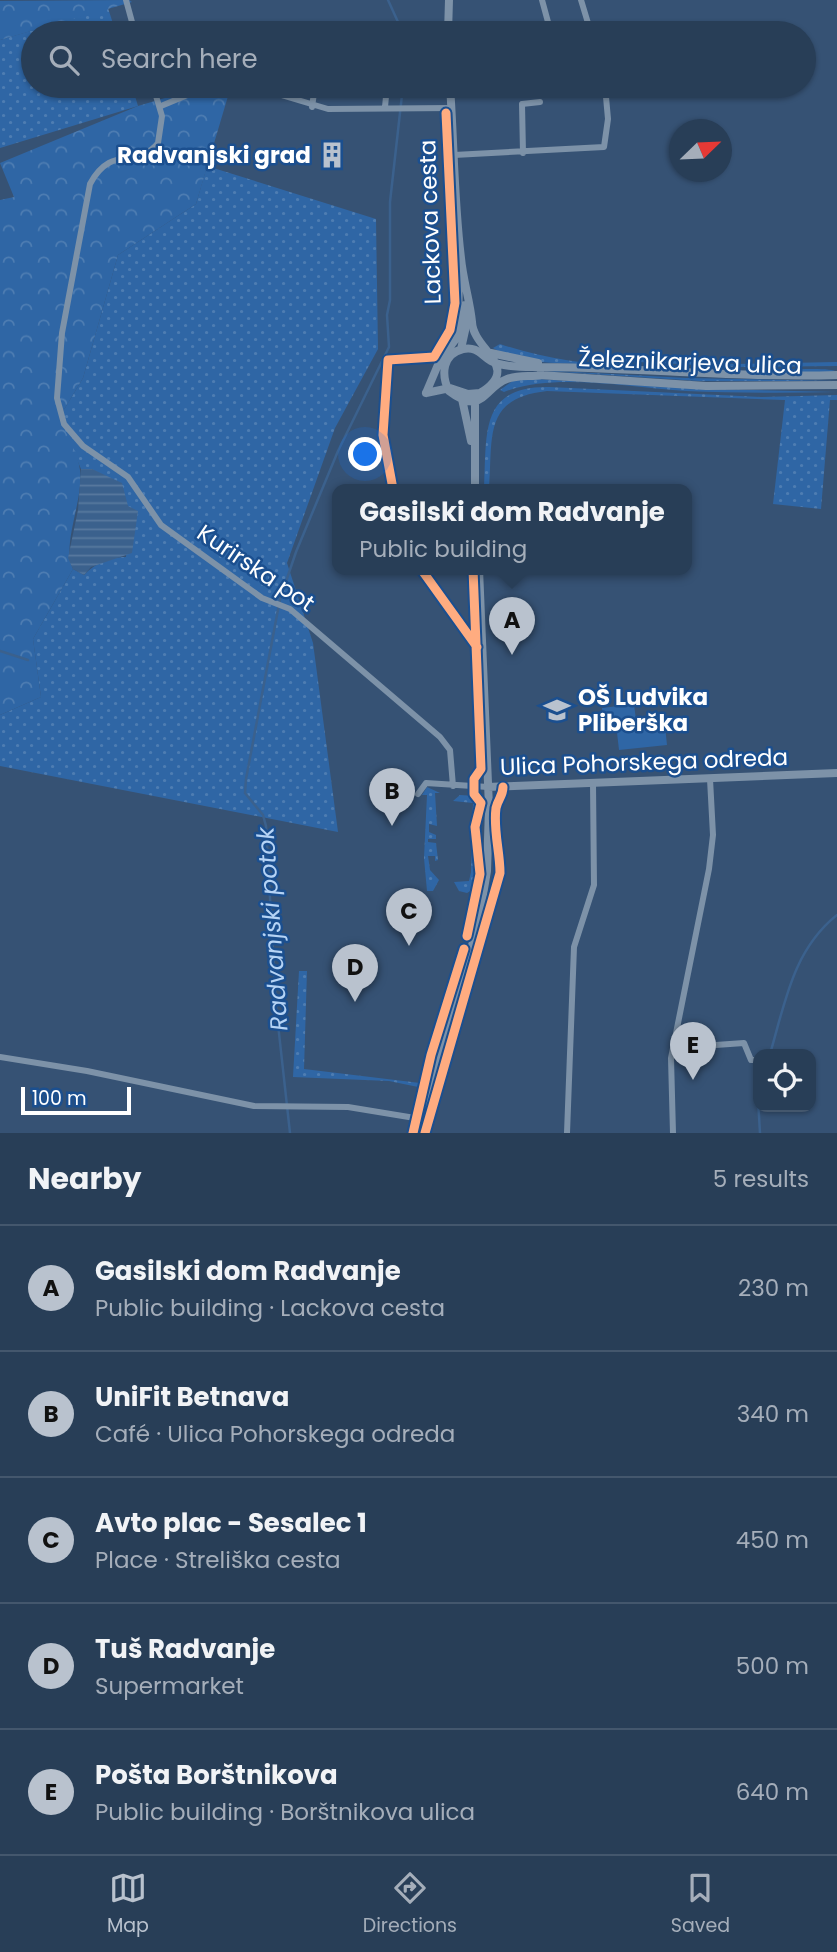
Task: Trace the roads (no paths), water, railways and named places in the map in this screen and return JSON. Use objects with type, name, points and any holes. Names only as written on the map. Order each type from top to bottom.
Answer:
[{"type":"street","points":[[127,0],[132,21]]},
{"type":"street","points":[[448,21],[449,0]]},
{"type":"street","points":[[542,0],[548,21]]},
{"type":"street","points":[[580,0],[587,21]]},
{"type":"street","points":[[158,98],[161,106]]},
{"type":"street","name":"Lackova cesta","points":[[161,106],[180,98]]},
{"type":"street","name":"Lackova cesta","points":[[288,98],[312,107],[452,108]]},
{"type":"street","points":[[312,107],[313,98]]},
{"type":"street","points":[[385,107],[386,98]]},
{"type":"street","name":"Lackova cesta","points":[[451,98],[464,278]]},
{"type":"street","points":[[454,155],[604,147],[608,119],[606,98]]},
{"type":"street","points":[[523,153],[522,104],[540,102]]},
{"type":"street","name":"Kurirska pot","points":[[161,106],[161,138],[153,149],[114,159],[96,173],[90,184],[62,332],[57,398],[59,413],[72,437],[128,477],[161,525],[200,550],[243,585],[281,604],[440,737],[450,750],[453,786]]},
{"type":"street","points":[[455,350],[460,327],[458,273],[461,259]]},
{"type":"street","points":[[464,278],[476,345],[494,358],[498,379],[463,395],[426,393],[440,366],[455,350],[465,331],[464,278]]},
{"type":"street","points":[[455,350],[476,345]]},
{"type":"street","name":"Železnikarjeva ulica","points":[[494,358],[544,365],[703,375],[837,376]]},
{"type":"street","points":[[392,484],[383,435],[387,360],[440,366],[479,412],[477,442],[473,447]]},
{"type":"street","name":"Železnikarjeva ulica","points":[[498,379],[520,373],[706,386],[837,385]]},
{"type":"street","points":[[463,395],[473,447],[475,484]]},
{"type":"street","points":[[425,575],[483,652]]},
{"type":"street","points":[[419,1133],[478,924],[488,853],[479,575]]},
{"type":"street","name":"Ulica Pohorskega odreda","points":[[418,794],[426,783],[488,787],[837,773]]},
{"type":"street","points":[[673,1133],[670,1087],[673,1048],[709,869],[713,835],[710,779]]},
{"type":"street","points":[[567,1133],[574,947],[578,929],[593,896],[594,885],[593,784]]},
{"type":"street","points":[[673,1048],[744,1043],[753,1060]]},
{"type":"street","points":[[0,1057],[254,1106],[377,1109],[421,1119]]},
{"type":"waterway","name":"Radvanjski potok","points":[[388,0],[398,21]]},
{"type":"waterway","name":"Radvanjski potok","points":[[290,1133],[276,1006],[266,826],[263,815],[245,793],[246,779],[280,599],[296,552],[338,451],[389,347],[387,315],[390,300],[390,202],[402,98]]},
{"type":"waterway","points":[[0,651],[28,660]]},
{"type":"waterway","points":[[771,1049],[786,997],[800,961],[822,929],[837,915]]},
{"type":"waterway","points":[[759,1112],[760,1133]]},
{"type":"place","name":"Radvanjski grad","points":[[332,155]]},
{"type":"place","name":"Gasilski dom Radvanje","points":[[512,655]]},
{"type":"place","name":"OŠ Ludvika Pliberška","points":[[557,710]]},
{"type":"place","name":"UniFit Betnava","points":[[392,826]]},
{"type":"place","name":"Avto plac - Sesalec 1","points":[[409,946]]},
{"type":"place","name":"Tuš Radvanje","points":[[355,1002]]},
{"type":"place","name":"Pošta Borštnikova","points":[[693,1080]]}]
